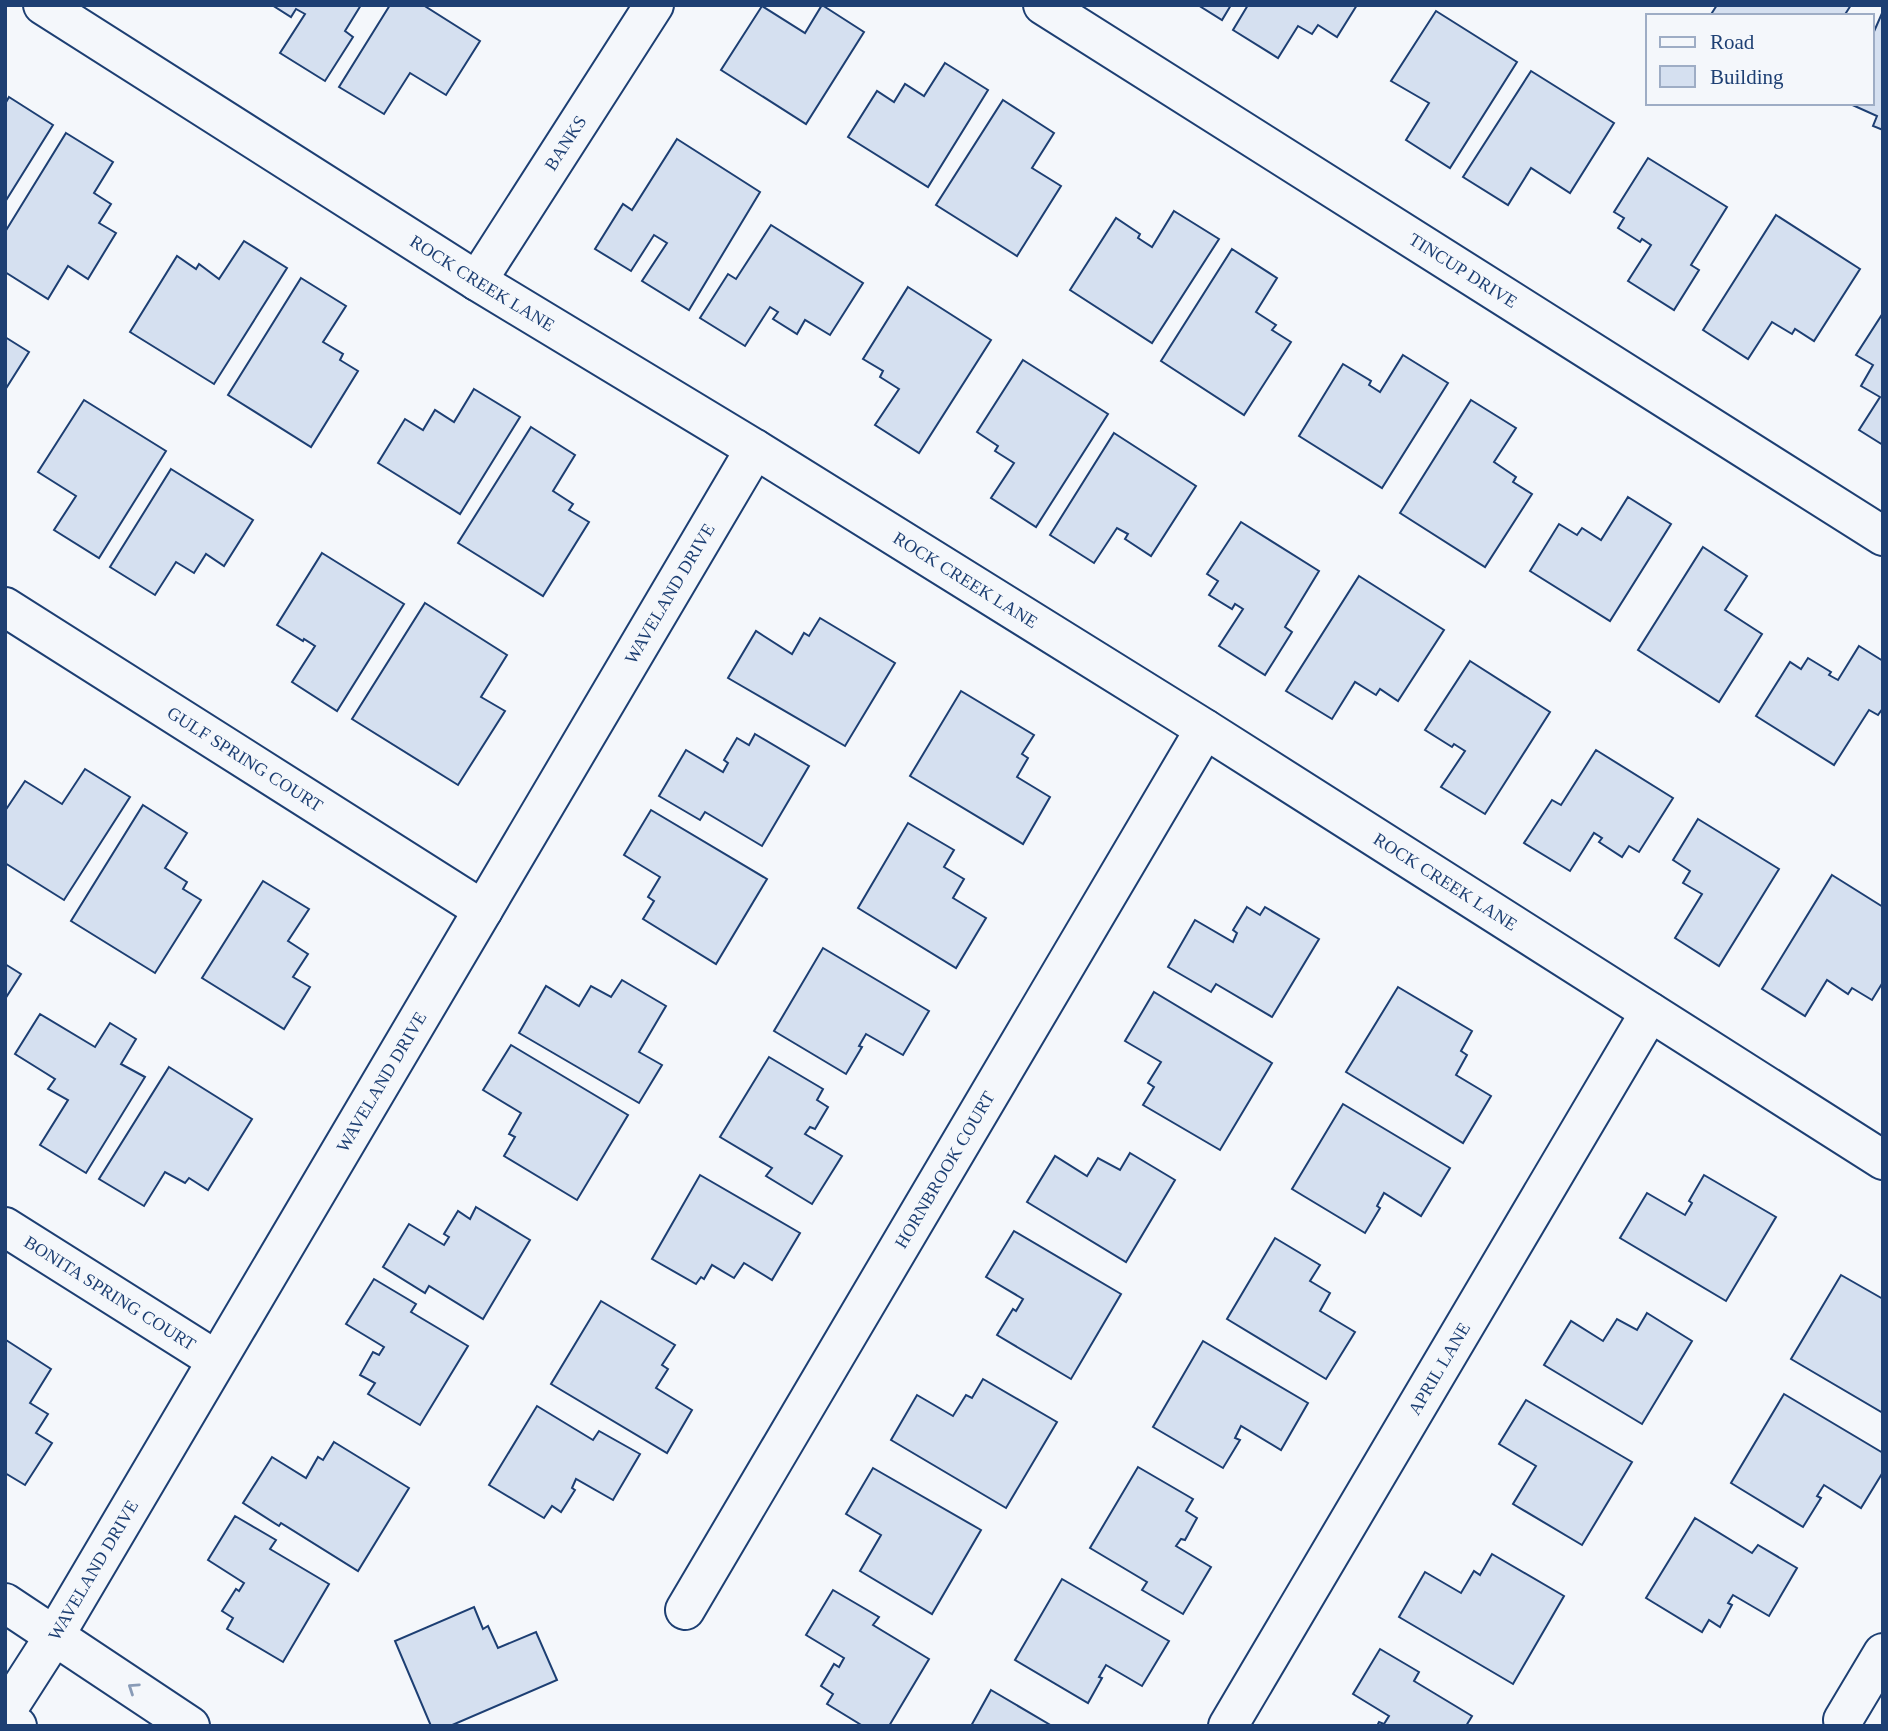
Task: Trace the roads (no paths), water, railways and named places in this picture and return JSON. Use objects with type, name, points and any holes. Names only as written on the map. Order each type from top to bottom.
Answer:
[{"type":"street","name":"ROCK CREEK LANE","points":[[43,5],[477,281],[755,449],[1650,1012],[1879,1149]]},
{"type":"street","name":"BANKS","points":[[477,281],[654,5]]},
{"type":"street","name":"TINCUP DRIVE","points":[[1043,5],[1883,536]]},
{"type":"street","name":"WAVELAND DRIVE","points":[[5,1716],[755,449]]},
{"type":"street","name":"GULF SPRING COURT","points":[[5,607],[483,910]]},
{"type":"street","name":"HORNBROOK COURT","points":[[685,1610],[1205,730]]},
{"type":"street","name":"APRIL LANE","points":[[1228,1726],[1650,1012]]},
{"type":"street","name":"BONITA SPRING COURT","points":[[5,1227],[216,1360]]},
{"type":"street","points":[[5,1603],[190,1726]]},
{"type":"street","points":[[1843,1720],[1883,1653]]},
{"type":"street","points":[[5,1716],[18,1726]]}]
